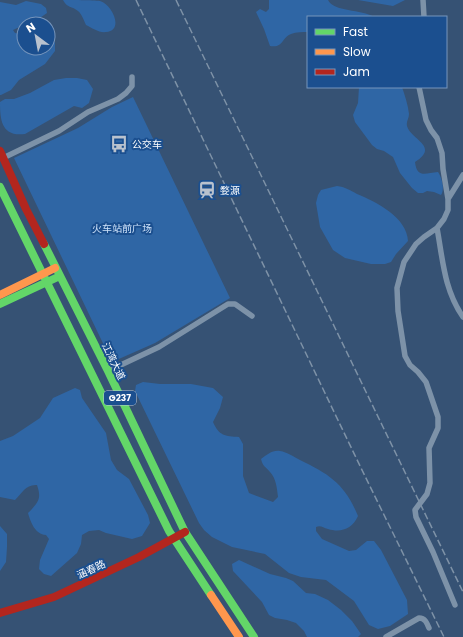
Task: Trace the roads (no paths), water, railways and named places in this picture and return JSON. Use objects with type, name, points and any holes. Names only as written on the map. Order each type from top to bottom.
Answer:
[{"type":"main road","name":"江湾大道","points":[[2,155],[55,268],[108,371],[185,532],[254,637]]},
{"type":"main road","name":"G237","points":[[0,187],[44,279],[174,539],[239,637]]},
{"type":"main road","points":[[0,304],[44,279],[55,268]]},
{"type":"main road","points":[[0,295],[44,279],[60,276]]},
{"type":"main road","name":"涵春路","points":[[0,613],[54,597],[139,558],[185,532]]},
{"type":"street","points":[[423,0],[424,16]]},
{"type":"street","points":[[2,155],[59,131],[88,112],[124,95],[132,86],[132,77]]},
{"type":"street","points":[[419,88],[426,120],[431,130],[438,138],[442,153],[448,210],[444,219],[437,228],[416,244],[404,262],[397,288],[397,299],[405,356],[410,365],[426,382],[438,417],[438,428],[429,448],[430,483],[426,494],[415,510],[416,517],[433,552],[455,605]]},
{"type":"street","points":[[448,199],[463,175]]},
{"type":"street","points":[[437,228],[447,288],[456,307],[463,317]]},
{"type":"street","points":[[108,371],[159,348],[228,304],[235,304],[252,316]]},
{"type":"street","points":[[386,637],[419,618],[426,621],[429,628]]},
{"type":"railway","points":[[136,0],[444,637]]},
{"type":"railway","points":[[176,0],[463,592]]},
{"type":"place","name":"公交车","points":[[119,144]]},
{"type":"place","name":"婺源","points":[[207,190]]},
{"type":"park label","name":"火车站前广场","points":[[122,228]]}]
